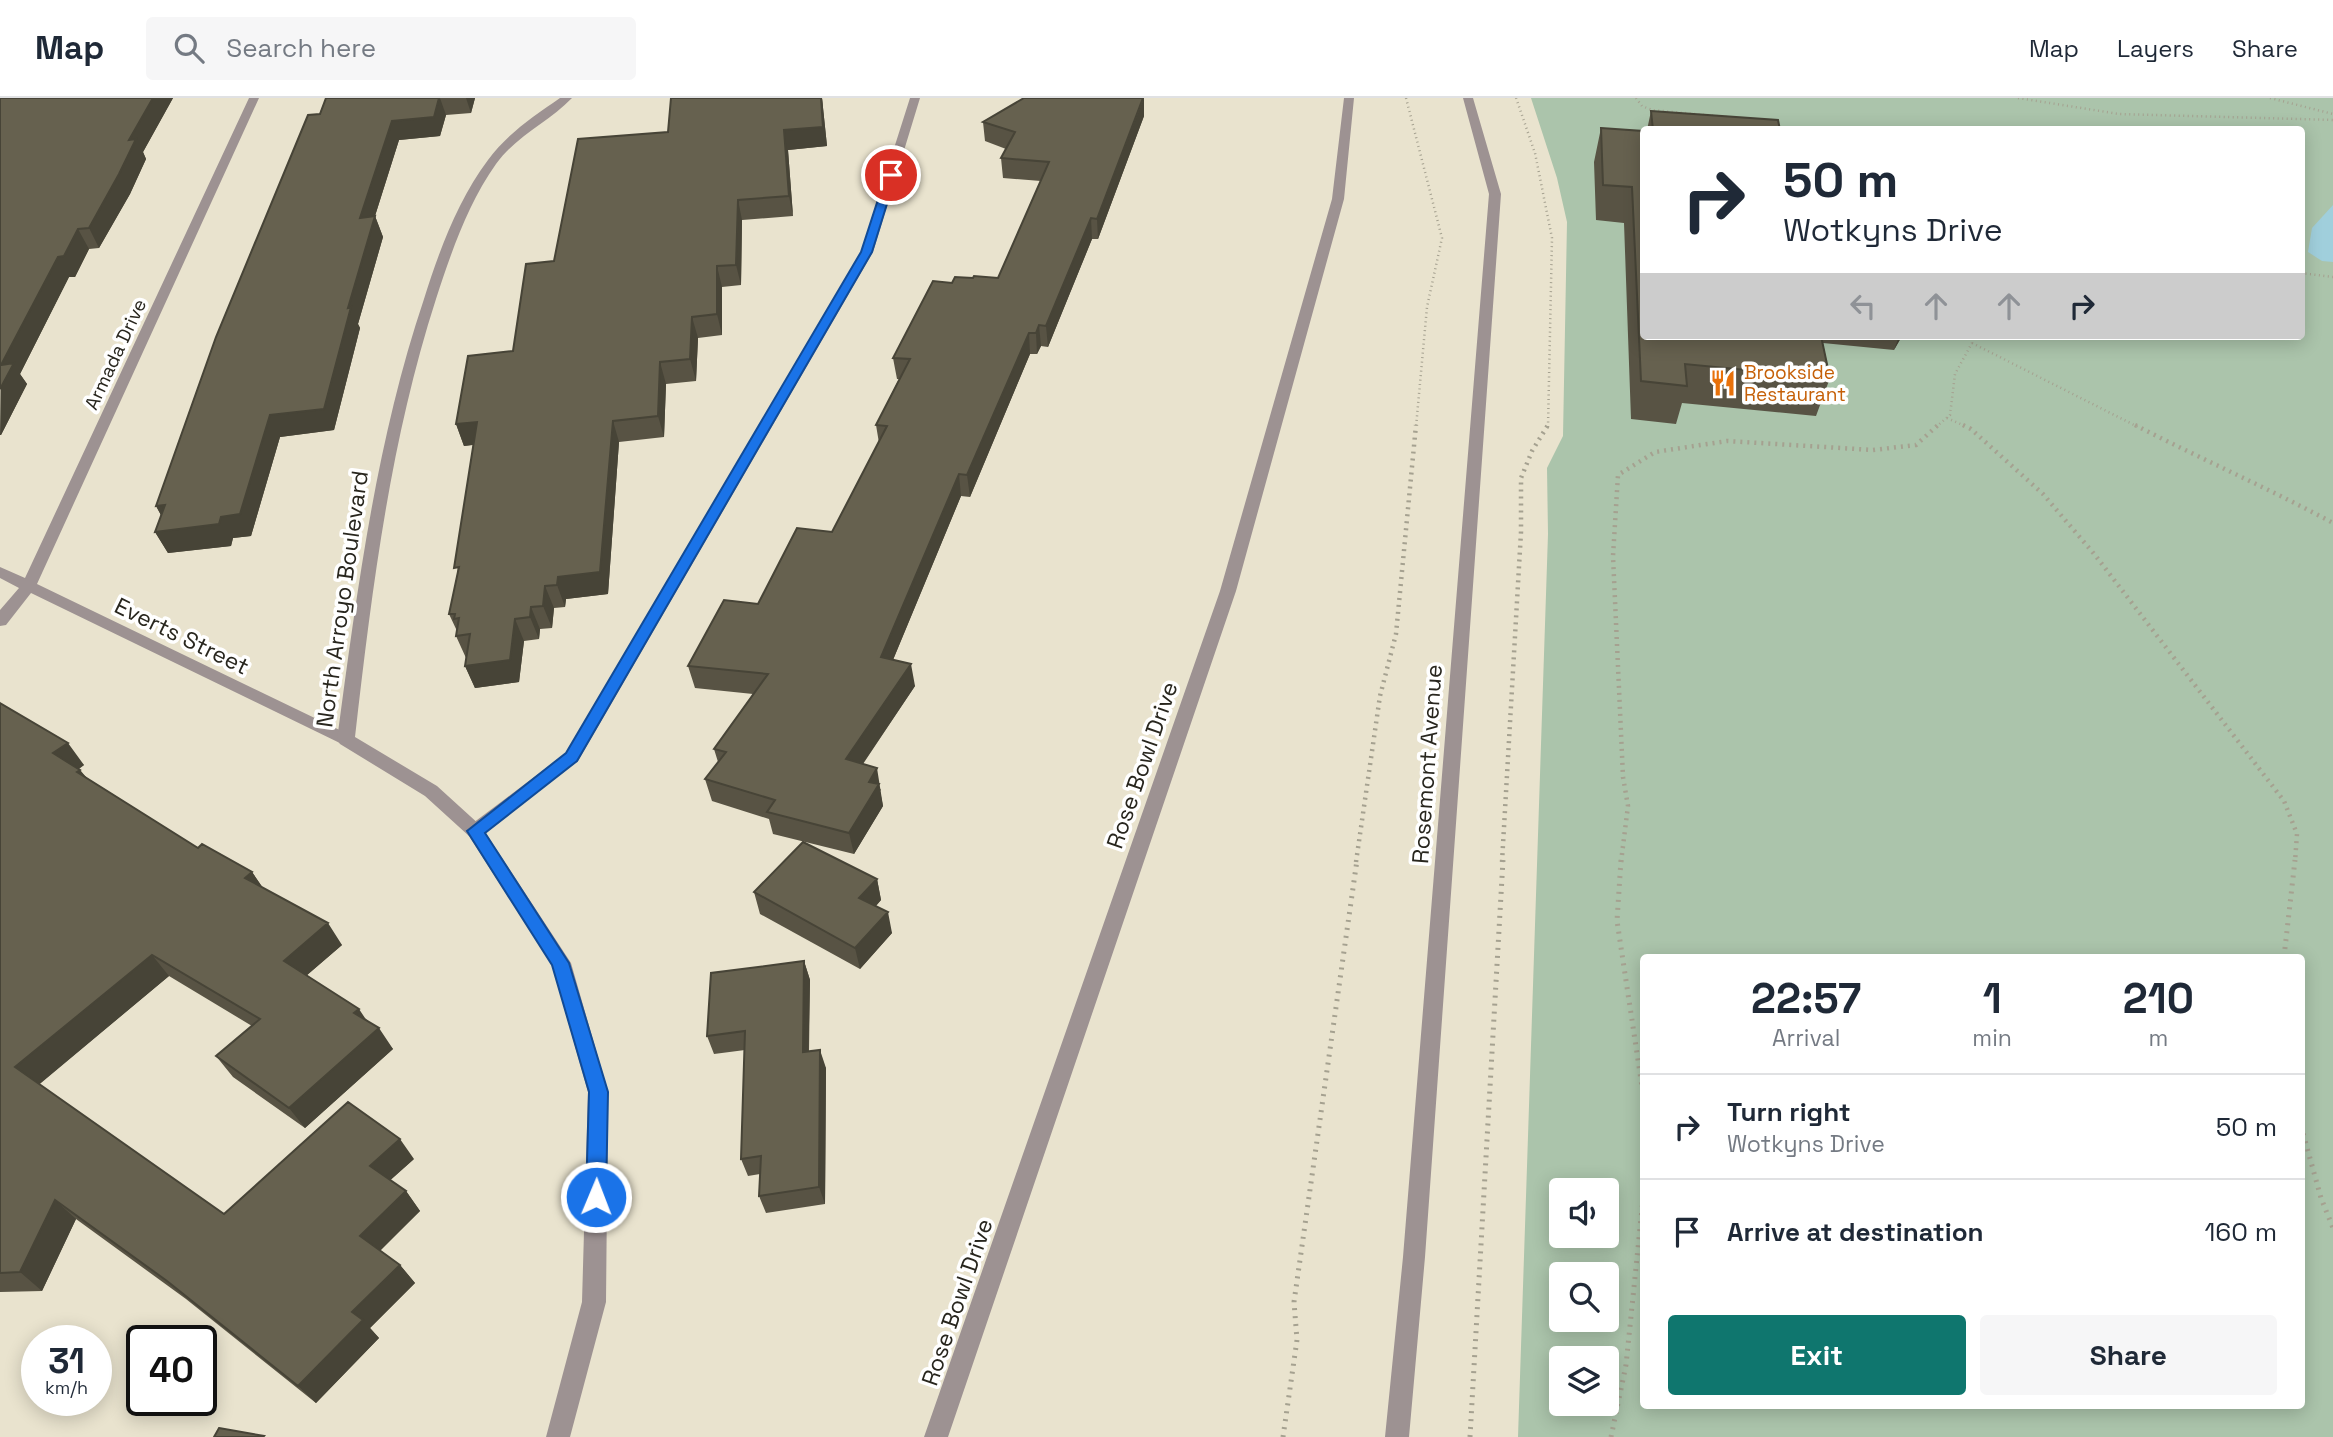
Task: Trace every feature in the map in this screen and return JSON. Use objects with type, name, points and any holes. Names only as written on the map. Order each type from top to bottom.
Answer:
[{"type":"street","name":"Armada Drive","points":[[0,621],[28,587],[254,98]]},
{"type":"street","name":"North Arroyo Boulevard","points":[[558,1437],[594,1302],[598,1092],[561,963],[475,831],[431,791],[346,740],[368,565],[393,421],[422,319],[453,234],[492,162],[528,125],[567,98]]},
{"type":"street","points":[[475,831],[572,757],[867,252],[915,98]]},
{"type":"street","name":"Rose Bowl Drive","points":[[936,1437],[1228,592],[1338,199],[1349,98]]},
{"type":"street","name":"Rosemont Avenue","points":[[1397,1437],[1414,1257],[1495,194],[1468,98]]},
{"type":"street","name":"Everts Street","points":[[0,572],[346,740]]},
{"type":"path","points":[[1283,1437],[1297,1340],[1293,1302],[1380,696],[1396,634],[1427,306],[1442,238],[1406,98]]},
{"type":"path","points":[[1470,1437],[1520,560],[1521,478],[1532,451],[1548,429],[1552,238],[1535,153],[1516,98]]},
{"type":"path","points":[[1636,98],[1642,106],[1652,110],[1732,118]]},
{"type":"path","points":[[2018,98],[2119,114],[2333,120]]},
{"type":"path","points":[[2270,98],[2333,114]]},
{"type":"path","points":[[2305,274],[2333,277]]},
{"type":"path","points":[[1640,1073],[1617,921],[1623,823],[1628,806],[1623,777],[1613,556],[1618,475],[1655,452],[1727,441],[1873,450],[1916,445],[1950,415],[1955,374],[1972,343],[2333,523]]},
{"type":"path","points":[[1947,418],[1972,429],[2043,494],[2095,555],[2284,801],[2297,834],[2284,954]]},
{"type":"path","points":[[2305,1140],[2321,1198],[2333,1228]]},
{"type":"path","points":[[1611,1437],[1626,1365],[1640,1228]]},
{"type":"green space","points":[[1531,98],[2333,98],[2333,1437],[1518,1437],[1548,534],[1547,468],[1563,436],[1567,222],[1557,178]]},
{"type":"water","points":[[2333,205],[2333,262],[2322,261],[2308,252],[2312,228]]},
{"type":"building","points":[[0,98],[153,98],[129,140],[136,139],[119,174],[89,228],[78,229],[64,256],[58,257],[1,365],[14,363],[0,389]]},
{"type":"building","points":[[326,98],[439,98],[434,117],[392,121],[360,218],[375,216],[348,308],[351,307],[324,409],[270,415],[240,514],[221,517],[219,524],[155,532],[165,505],[156,506],[216,337],[308,115],[320,114]]},
{"type":"building","points":[[671,98],[821,98],[823,127],[784,130],[789,196],[738,200],[736,265],[717,266],[717,314],[692,317],[690,359],[660,362],[658,416],[613,421],[600,572],[558,577],[557,585],[545,586],[543,606],[531,607],[530,617],[515,619],[510,660],[465,666],[470,634],[456,636],[459,618],[454,619],[455,614],[449,614],[459,567],[454,568],[477,422],[456,424],[468,356],[513,351],[526,264],[554,261],[578,139],[668,132]]},
{"type":"building","points":[[1024,98],[1143,98],[1097,219],[1091,218],[1046,326],[1039,325],[1036,333],[1029,333],[967,475],[959,474],[881,657],[911,664],[846,759],[877,768],[869,782],[879,784],[849,833],[767,812],[775,800],[705,779],[726,752],[714,749],[768,674],[688,666],[724,600],[758,604],[797,528],[832,532],[887,426],[876,425],[910,359],[893,358],[933,281],[952,283],[955,277],[974,276],[998,278],[1049,162],[1001,158],[1015,132],[983,122]]},
{"type":"building","points":[[1651,111],[1778,120],[1779,126],[1653,126]]},
{"type":"building","points":[[1601,128],[1640,131],[1640,340],[1822,340],[1830,378],[1685,364],[1687,386],[1641,381],[1632,187],[1603,185]]},
{"type":"building","points":[[0,703],[68,743],[53,753],[80,770],[77,772],[198,848],[202,844],[252,872],[245,878],[328,923],[284,961],[359,1009],[354,1013],[379,1028],[289,1108],[216,1056],[260,1019],[152,955],[15,1067],[224,1214],[348,1102],[400,1139],[370,1166],[406,1191],[360,1236],[400,1265],[352,1312],[363,1320],[298,1386],[167,1281],[55,1200],[20,1272],[0,1273]]},
{"type":"building","points":[[803,842],[877,879],[859,898],[888,912],[855,948],[754,892]]},
{"type":"building","points":[[804,961],[803,1052],[820,1050],[819,1187],[759,1196],[761,1156],[741,1159],[745,1031],[707,1036],[711,973]]},
{"type":"building","points":[[219,1428],[264,1436],[214,1437]]},
{"type":"place","name":"Brookside Restaurant","points":[[1723,383]]},
{"type":"route","points":[[596,1197],[598,1092],[561,963],[475,831],[572,757],[867,252],[891,175]]}]
